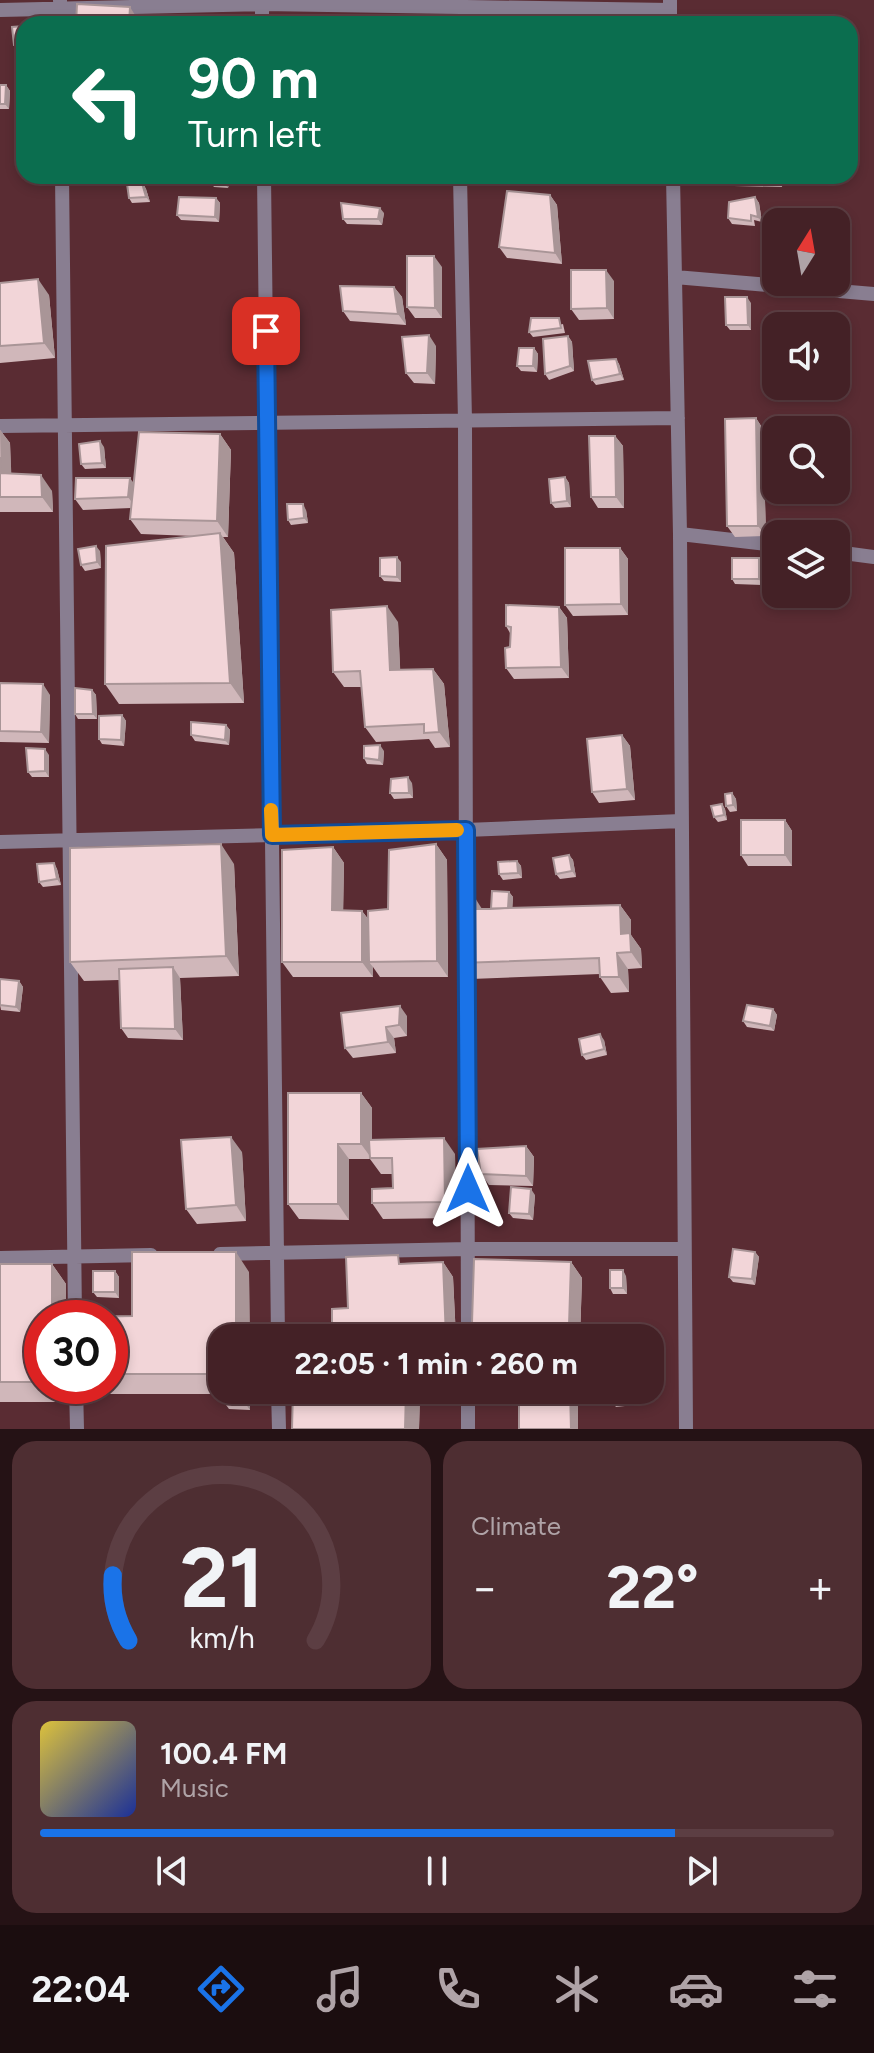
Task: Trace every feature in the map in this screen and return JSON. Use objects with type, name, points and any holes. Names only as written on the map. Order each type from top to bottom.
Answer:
[{"type":"street","points":[[0,10],[61,11],[262,2],[456,3],[670,11]]},
{"type":"street","points":[[62,184],[75,1300]]},
{"type":"street","points":[[264,184],[278,1324]]},
{"type":"street","points":[[460,184],[465,421],[468,1324]]},
{"type":"street","points":[[673,184],[680,534],[686,1429]]},
{"type":"street","points":[[675,277],[874,294]]},
{"type":"street","points":[[0,426],[678,418]]},
{"type":"street","points":[[680,534],[762,543]]},
{"type":"street","points":[[850,554],[874,557]]},
{"type":"street","points":[[0,842],[681,821]]},
{"type":"street","points":[[199,1255],[469,1249],[684,1249]]},
{"type":"street","points":[[0,1258],[167,1255]]},
{"type":"street","points":[[76,1404],[77,1429]]},
{"type":"street","points":[[278,1404],[279,1429]]},
{"type":"street","points":[[468,1404],[468,1429]]},
{"type":"building","points":[[77,4],[130,7],[129,16],[76,16]]},
{"type":"building","points":[[12,27],[16,27],[16,45],[14,45]]},
{"type":"building","points":[[0,85],[6,85],[5,104],[0,104]]},
{"type":"building","points":[[127,184],[142,184],[146,197],[129,198]]},
{"type":"building","points":[[507,191],[550,195],[555,253],[499,247]]},
{"type":"building","points":[[179,197],[216,198],[215,217],[177,215]]},
{"type":"building","points":[[755,197],[758,217],[751,215],[751,221],[728,218],[729,202]]},
{"type":"building","points":[[341,203],[380,208],[378,219],[343,219]]},
{"type":"building","points":[[407,256],[434,256],[435,308],[407,307]]},
{"type":"building","points":[[571,270],[606,270],[607,308],[571,309]]},
{"type":"building","points":[[38,279],[44,343],[0,346],[0,283]]},
{"type":"building","points":[[340,286],[394,287],[398,314],[343,311]]},
{"type":"building","points":[[725,297],[747,297],[748,325],[726,325]]},
{"type":"building","points":[[531,318],[559,318],[561,328],[529,332]]},
{"type":"building","points":[[429,335],[427,373],[406,373],[402,337]]},
{"type":"building","points":[[568,336],[570,366],[545,374],[543,339]]},
{"type":"building","points":[[519,348],[534,348],[533,366],[517,366]]},
{"type":"building","points":[[616,359],[620,374],[592,380],[588,361]]},
{"type":"building","points":[[756,418],[758,526],[727,526],[725,419]]},
{"type":"building","points":[[139,432],[220,434],[217,521],[130,519]]},
{"type":"building","points":[[589,436],[615,436],[616,497],[591,497]]},
{"type":"building","points":[[100,441],[102,463],[81,464],[79,444]]},
{"type":"building","points":[[0,457],[1,473],[41,475],[42,497],[0,497]]},
{"type":"building","points":[[565,477],[567,501],[551,503],[549,479]]},
{"type":"building","points":[[76,478],[130,478],[128,497],[75,499]]},
{"type":"building","points":[[287,504],[303,504],[304,518],[288,520]]},
{"type":"building","points":[[220,533],[230,683],[105,684],[106,546]]},
{"type":"building","points":[[96,546],[97,562],[81,565],[78,549]]},
{"type":"building","points":[[565,548],[620,548],[621,604],[565,605]]},
{"type":"building","points":[[397,557],[397,577],[380,576],[380,558]]},
{"type":"building","points":[[732,558],[759,558],[759,579],[732,579]]},
{"type":"building","points":[[506,605],[559,607],[561,667],[506,668],[505,648],[510,647],[511,627],[506,626]]},
{"type":"building","points":[[387,606],[390,670],[433,669],[439,732],[424,733],[424,724],[365,727],[360,671],[333,672],[331,610]]},
{"type":"building","points":[[0,683],[43,684],[41,732],[0,731]]},
{"type":"building","points":[[75,688],[92,690],[93,714],[75,714]]},
{"type":"building","points":[[122,715],[121,740],[99,739],[99,716]]},
{"type":"building","points":[[191,722],[226,725],[225,740],[191,735]]},
{"type":"building","points":[[622,735],[627,789],[592,792],[587,739]]},
{"type":"building","points":[[380,745],[379,760],[364,758],[364,746]]},
{"type":"building","points":[[26,748],[45,749],[45,771],[28,772]]},
{"type":"building","points":[[408,777],[409,793],[390,793],[391,779]]},
{"type":"building","points":[[732,793],[733,805],[726,806],[725,794]]},
{"type":"building","points":[[722,804],[724,815],[714,817],[711,806]]},
{"type":"building","points":[[741,820],[785,820],[785,855],[741,855]]},
{"type":"building","points":[[221,844],[226,956],[70,962],[70,848]]},
{"type":"building","points":[[436,844],[437,961],[369,962],[368,911],[388,909],[389,850]]},
{"type":"building","points":[[333,847],[332,910],[362,911],[362,962],[282,962],[282,850]]},
{"type":"building","points":[[569,855],[572,871],[556,874],[553,858]]},
{"type":"building","points":[[517,861],[518,873],[499,874],[498,862]]},
{"type":"building","points":[[54,863],[57,879],[39,882],[37,864]]},
{"type":"building","points":[[492,891],[509,892],[508,908],[491,909]]},
{"type":"building","points":[[472,893],[472,909],[620,905],[621,934],[630,933],[631,952],[617,953],[619,977],[600,977],[599,958],[460,963],[458,894]]},
{"type":"building","points":[[173,967],[175,1029],[121,1028],[119,969]]},
{"type":"building","points":[[0,979],[19,981],[16,1007],[0,1005]]},
{"type":"building","points":[[747,1005],[773,1009],[770,1026],[743,1021]]},
{"type":"building","points":[[400,1006],[399,1025],[386,1027],[388,1042],[345,1048],[341,1013]]},
{"type":"building","points":[[600,1034],[604,1049],[582,1055],[579,1039]]},
{"type":"building","points":[[288,1093],[361,1093],[361,1144],[338,1144],[338,1204],[288,1204]]},
{"type":"building","points":[[231,1137],[236,1205],[186,1209],[181,1140]]},
{"type":"building","points":[[444,1138],[445,1202],[372,1203],[372,1189],[393,1188],[392,1158],[370,1158],[369,1140]]},
{"type":"building","points":[[526,1146],[526,1176],[481,1174],[477,1149]]},
{"type":"building","points":[[511,1187],[531,1189],[529,1214],[509,1213]]},
{"type":"building","points":[[733,1249],[755,1252],[752,1279],[729,1277]]},
{"type":"building","points":[[132,1252],[236,1252],[236,1324],[208,1324],[208,1374],[128,1374],[128,1316],[132,1316]]},
{"type":"building","points":[[398,1255],[399,1264],[443,1262],[445,1324],[332,1324],[332,1309],[348,1308],[346,1257]]},
{"type":"building","points":[[474,1259],[571,1262],[569,1324],[472,1323]]},
{"type":"building","points":[[0,1264],[52,1264],[52,1300],[24,1300],[24,1382],[0,1382]]},
{"type":"building","points":[[610,1270],[623,1270],[623,1288],[610,1288]]},
{"type":"building","points":[[93,1271],[115,1271],[115,1292],[93,1292]]},
{"type":"building","points":[[293,1404],[406,1404],[405,1429],[292,1429]]},
{"type":"building","points":[[519,1404],[570,1404],[571,1429],[519,1429]]},
{"type":"slow traffic","points":[[271,810],[272,835],[457,830]]},
{"type":"route","points":[[266,331],[272,835],[466,830],[468,1189]]}]
